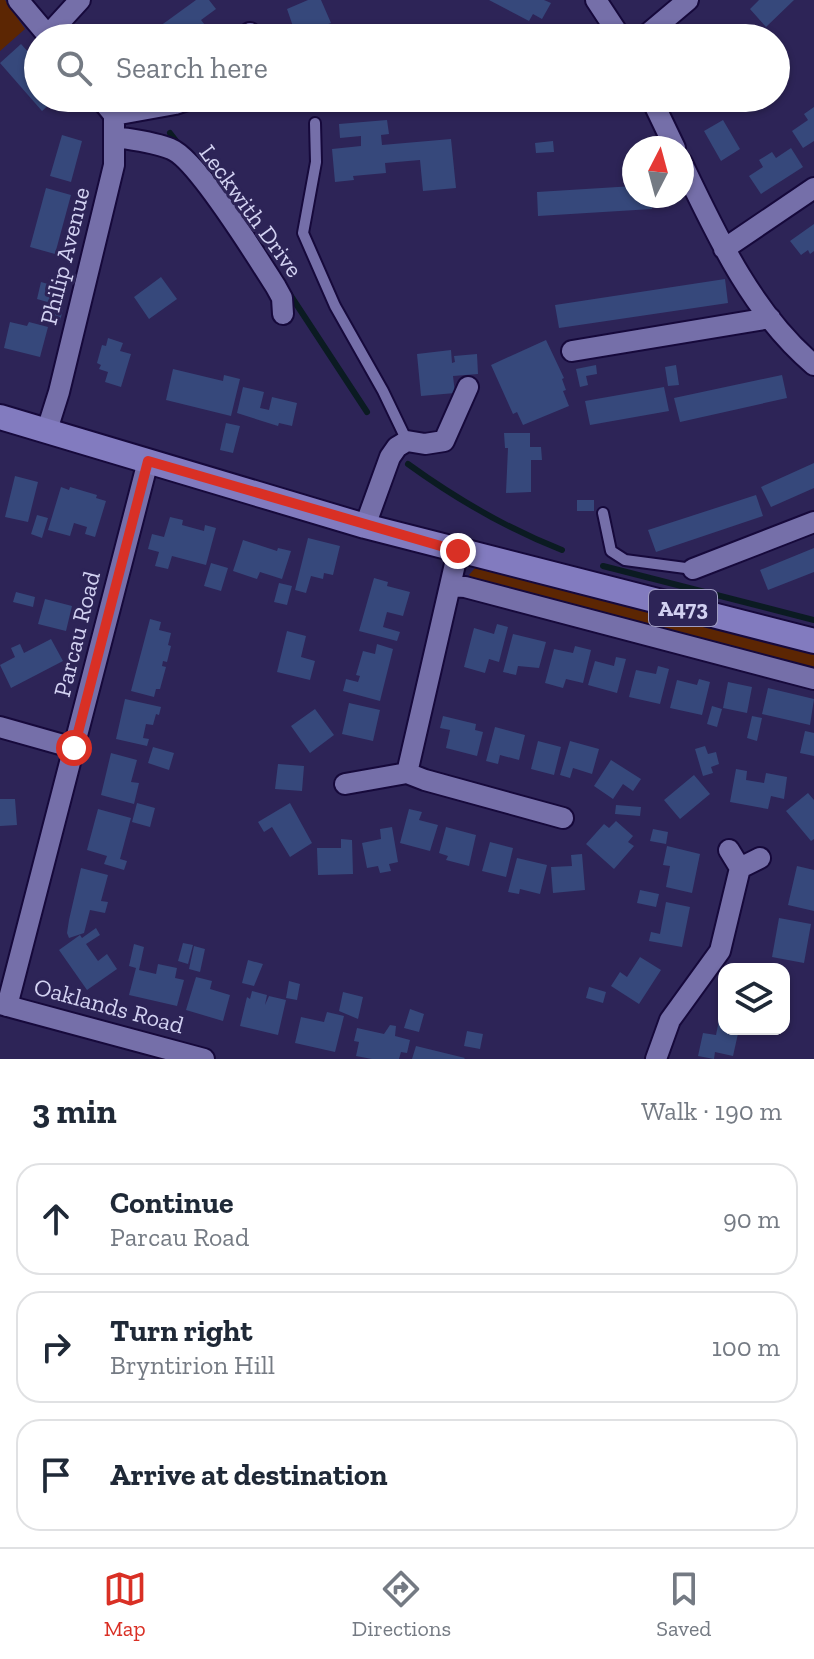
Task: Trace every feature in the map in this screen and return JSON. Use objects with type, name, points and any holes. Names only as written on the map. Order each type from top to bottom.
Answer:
[{"type":"main road","name":"A473","points":[[0,417],[365,526],[814,641]]},
{"type":"street","points":[[18,0],[39,24]]},
{"type":"street","points":[[59,24],[80,0]]},
{"type":"street","points":[[596,0],[612,24]]},
{"type":"street","points":[[660,24],[688,0]]},
{"type":"street","points":[[112,112],[114,115],[131,112]]},
{"type":"street","points":[[658,112],[669,136]]},
{"type":"street","name":"Philip Avenue","points":[[47,430],[114,165],[114,115]]},
{"type":"street","name":"Leckwith Drive","points":[[116,137],[172,149],[183,156],[276,287],[282,298],[283,314]]},
{"type":"street","points":[[694,188],[724,249],[770,318],[814,365]]},
{"type":"street","points":[[724,249],[814,188]]},
{"type":"street","points":[[572,351],[770,318]]},
{"type":"street","points":[[365,526],[390,457],[397,447],[407,441],[425,444],[444,441],[468,387]]},
{"type":"street","name":"Parcau Road","points":[[3,1005],[74,748],[148,461]]},
{"type":"street","points":[[693,569],[814,522]]},
{"type":"street","points":[[407,773],[458,551]]},
{"type":"street","points":[[450,586],[480,591],[814,679]]},
{"type":"street","points":[[0,727],[74,748]]},
{"type":"street","points":[[345,784],[407,773],[563,818]]},
{"type":"street","points":[[656,1059],[670,1020],[720,951],[740,868],[729,850]]},
{"type":"street","points":[[740,868],[760,858]]},
{"type":"street","name":"Oaklands Road","points":[[3,1005],[204,1059]]},
{"type":"lane","points":[[315,123],[316,162],[303,233],[335,306],[407,441]]},
{"type":"lane","points":[[603,513],[611,551],[625,560],[693,569]]},
{"type":"shaded area","points":[[0,0],[5,0],[24,30],[0,51]]},
{"type":"shaded area","points":[[476,567],[814,653],[814,669],[474,579],[469,575]]},
{"type":"building","points":[[196,0],[209,0],[216,9],[201,20],[204,24],[163,24]]},
{"type":"building","points":[[308,0],[321,0],[331,23],[292,24],[287,9]]},
{"type":"building","points":[[489,0],[544,0],[551,3],[542,19],[533,14],[529,21]]},
{"type":"building","points":[[759,0],[794,0],[769,24],[763,24],[750,9]]},
{"type":"building","points":[[21,44],[24,47],[24,90],[0,63]]},
{"type":"building","points":[[814,107],[814,141],[803,148],[792,131],[808,120],[804,114]]},
{"type":"building","points":[[387,120],[389,134],[381,135],[382,145],[451,139],[456,188],[423,191],[420,160],[385,163],[386,173],[353,176],[354,180],[335,182],[332,149],[361,146],[361,136],[340,138],[339,124]]},
{"type":"building","points":[[723,120],[740,149],[721,161],[704,131]]},
{"type":"building","points":[[62,135],[82,141],[71,182],[50,176]]},
{"type":"building","points":[[553,141],[554,152],[536,153],[535,143]]},
{"type":"building","points":[[791,148],[803,167],[761,194],[749,176],[763,167],[759,160],[772,152],[776,158]]},
{"type":"building","points":[[622,187],[622,208],[652,209],[538,216],[537,192]]},
{"type":"building","points":[[46,188],[71,195],[55,254],[30,247]]},
{"type":"building","points":[[814,224],[814,251],[810,254],[808,250],[801,255],[790,241]]},
{"type":"building","points":[[161,277],[177,299],[149,319],[134,297]]},
{"type":"building","points":[[725,279],[728,303],[559,328],[555,305]]},
{"type":"building","points":[[41,282],[55,286],[51,303],[37,299]]},
{"type":"building","points":[[52,306],[63,309],[59,325],[45,321]]},
{"type":"building","points":[[10,322],[27,326],[29,322],[48,327],[40,357],[4,348]]},
{"type":"building","points":[[108,338],[123,343],[120,351],[131,354],[121,387],[105,382],[108,372],[99,369],[101,365],[97,363],[102,345],[106,346]]},
{"type":"building","points":[[546,340],[564,378],[566,390],[563,391],[569,406],[523,425],[517,412],[513,414],[491,365]]},
{"type":"building","points":[[451,350],[452,363],[455,362],[454,356],[477,354],[478,374],[453,376],[455,393],[421,396],[417,354]]},
{"type":"building","points":[[596,365],[597,374],[586,376],[588,385],[580,387],[576,369]]},
{"type":"building","points":[[676,365],[679,385],[668,386],[665,367]]},
{"type":"building","points":[[173,369],[223,381],[224,375],[240,379],[231,416],[166,400]]},
{"type":"building","points":[[782,375],[787,398],[680,422],[674,398]]},
{"type":"building","points":[[243,387],[264,392],[260,408],[269,410],[272,397],[297,403],[292,426],[279,423],[278,426],[237,413]]},
{"type":"building","points":[[664,387],[669,411],[590,425],[585,401]]},
{"type":"building","points":[[226,423],[240,426],[233,453],[220,450]]},
{"type":"building","points":[[504,433],[530,433],[530,447],[541,447],[542,460],[531,460],[531,492],[506,493],[508,448],[505,448]]},
{"type":"building","points":[[814,463],[814,488],[771,507],[761,487]]},
{"type":"building","points":[[15,476],[38,482],[28,522],[5,517]]},
{"type":"building","points":[[61,487],[97,495],[96,498],[106,501],[95,537],[85,534],[87,527],[74,523],[70,536],[48,530]]},
{"type":"building","points":[[756,495],[763,516],[656,552],[648,530]]},
{"type":"building","points":[[577,500],[594,500],[594,511],[577,511]]},
{"type":"building","points":[[37,515],[48,518],[42,538],[31,534]]},
{"type":"building","points":[[170,517],[183,520],[182,525],[204,531],[205,525],[216,528],[206,565],[172,556],[168,569],[155,566],[159,552],[148,549],[152,534],[164,537]]},
{"type":"building","points":[[308,538],[340,546],[333,575],[324,573],[323,579],[311,576],[306,593],[295,590]]},
{"type":"building","points":[[243,540],[277,551],[278,548],[291,551],[282,579],[260,572],[257,579],[233,571]]},
{"type":"building","points":[[814,548],[814,572],[768,590],[760,570]]},
{"type":"building","points":[[211,563],[228,568],[221,591],[204,586]]},
{"type":"building","points":[[374,578],[388,582],[387,586],[410,592],[403,616],[387,612],[383,627],[400,632],[397,641],[359,631]]},
{"type":"building","points":[[279,583],[292,586],[287,605],[274,602]]},
{"type":"building","points":[[16,592],[35,597],[33,607],[13,602]]},
{"type":"building","points":[[45,599],[72,606],[66,631],[38,624]]},
{"type":"building","points":[[150,619],[161,622],[159,630],[171,633],[167,662],[163,661],[162,666],[166,667],[160,689],[156,689],[154,697],[131,691]]},
{"type":"building","points":[[497,624],[508,627],[499,662],[489,659],[485,673],[464,667],[474,628],[494,634]]},
{"type":"building","points":[[287,631],[306,636],[301,657],[315,661],[310,680],[277,672]]},
{"type":"building","points":[[513,634],[546,642],[539,668],[518,666],[516,675],[503,672]]},
{"type":"building","points":[[51,639],[63,661],[11,688],[0,665],[15,657],[11,648],[20,644],[24,653]]},
{"type":"building","points":[[377,644],[393,649],[380,701],[343,691],[346,679],[358,682],[360,676],[356,675],[363,651],[375,654]]},
{"type":"building","points":[[575,646],[591,650],[583,683],[566,679],[563,688],[545,683],[554,649],[573,653]]},
{"type":"building","points":[[616,657],[626,659],[617,693],[588,685],[595,661],[614,666]]},
{"type":"building","points":[[658,666],[669,669],[660,704],[629,697],[636,670],[656,674]]},
{"type":"building","points":[[699,679],[710,682],[702,715],[670,708],[677,680],[697,685]]},
{"type":"building","points":[[728,682],[752,687],[747,713],[723,708]]},
{"type":"building","points":[[768,688],[814,699],[810,725],[762,714]]},
{"type":"building","points":[[125,699],[161,707],[153,725],[146,724],[143,738],[149,739],[147,746],[116,739]]},
{"type":"building","points":[[349,703],[380,710],[373,741],[342,734]]},
{"type":"building","points":[[712,706],[722,709],[717,727],[707,724]]},
{"type":"building","points":[[315,709],[334,735],[310,753],[291,726]]},
{"type":"building","points":[[443,716],[476,724],[475,730],[483,732],[477,756],[446,748],[450,730],[440,728]]},
{"type":"building","points":[[752,716],[762,718],[757,741],[747,738]]},
{"type":"building","points":[[495,727],[525,735],[519,760],[500,755],[498,764],[486,761]]},
{"type":"building","points":[[805,731],[814,733],[814,756],[800,753]]},
{"type":"building","points":[[538,741],[561,747],[554,775],[531,769]]},
{"type":"building","points":[[570,741],[599,749],[592,774],[573,768],[570,778],[560,775]]},
{"type":"building","points":[[705,746],[708,754],[716,752],[719,764],[711,767],[713,773],[703,776],[695,749]]},
{"type":"building","points":[[153,747],[174,753],[169,770],[148,763]]},
{"type":"building","points":[[111,753],[137,760],[131,782],[139,783],[134,804],[101,795]]},
{"type":"building","points":[[611,760],[641,779],[633,791],[623,784],[613,799],[594,786]]},
{"type":"building","points":[[278,764],[304,766],[302,791],[275,789]]},
{"type":"building","points":[[736,769],[747,771],[746,780],[764,783],[766,773],[787,777],[784,799],[771,796],[768,809],[730,802]]},
{"type":"building","points":[[694,775],[710,794],[680,819],[664,800]]},
{"type":"building","points":[[808,793],[814,800],[814,839],[811,841],[786,811]]},
{"type":"building","points":[[0,799],[15,799],[17,825],[0,826]]},
{"type":"building","points":[[137,803],[155,808],[150,827],[132,822]]},
{"type":"building","points":[[290,803],[312,843],[290,857],[272,827],[264,832],[258,822]]},
{"type":"building","points":[[616,805],[641,807],[640,816],[615,814]]},
{"type":"building","points":[[98,809],[131,818],[120,859],[127,861],[124,870],[104,864],[107,856],[87,850]]},
{"type":"building","points":[[409,809],[422,812],[419,820],[438,825],[430,851],[400,843]]},
{"type":"building","points":[[616,821],[633,836],[628,842],[634,846],[614,869],[586,844],[604,824],[609,828]]},
{"type":"building","points":[[392,827],[398,862],[389,864],[391,871],[380,873],[378,866],[367,868],[362,843],[381,839],[380,829]]},
{"type":"building","points":[[446,827],[476,835],[469,866],[446,860],[448,856],[439,853]]},
{"type":"building","points":[[653,829],[668,832],[666,844],[650,841]]},
{"type":"building","points":[[341,839],[352,840],[353,874],[318,875],[317,848],[341,848]]},
{"type":"building","points":[[490,842],[513,848],[506,877],[482,871]]},
{"type":"building","points":[[667,846],[700,854],[692,893],[666,887],[670,866],[663,865]]},
{"type":"building","points":[[582,854],[585,890],[553,893],[551,867],[572,866],[571,855]]},
{"type":"building","points":[[517,858],[547,865],[540,894],[520,889],[519,894],[508,892]]},
{"type":"building","points":[[797,866],[814,870],[814,911],[788,905]]},
{"type":"building","points":[[81,868],[108,875],[101,901],[108,902],[105,913],[90,910],[84,933],[69,938],[69,920]]},
{"type":"building","points":[[640,890],[659,894],[656,907],[637,903]]},
{"type":"building","points":[[666,902],[690,907],[682,947],[649,941],[651,932],[660,934]]},
{"type":"building","points":[[779,918],[811,924],[804,963],[772,957]]},
{"type":"building","points":[[96,928],[100,935],[86,944],[98,961],[107,954],[117,969],[87,990],[59,950]]},
{"type":"building","points":[[183,943],[193,945],[188,964],[178,961]]},
{"type":"building","points":[[134,944],[144,947],[139,970],[156,974],[158,964],[177,968],[175,978],[184,980],[177,1006],[129,995],[136,968],[129,966]]},
{"type":"building","points":[[194,946],[205,949],[200,972],[189,969]]},
{"type":"building","points":[[640,957],[661,970],[639,1004],[611,986],[620,972],[627,977]]},
{"type":"building","points":[[248,960],[263,964],[254,986],[242,983]]},
{"type":"building","points":[[196,977],[212,981],[210,989],[230,995],[223,1021],[186,1010]]},
{"type":"building","points":[[289,981],[300,984],[297,1000],[286,998]]},
{"type":"building","points":[[589,987],[606,992],[603,1003],[586,998]]},
{"type":"building","points":[[252,991],[267,995],[265,1005],[269,996],[286,1000],[278,1035],[240,1026],[247,997],[250,999]]},
{"type":"building","points":[[343,992],[363,997],[358,1019],[339,1011]]},
{"type":"building","points":[[410,1009],[424,1014],[419,1032],[404,1028]]},
{"type":"building","points":[[327,1012],[344,1016],[335,1052],[295,1043],[301,1017],[324,1022]]},
{"type":"building","points":[[390,1025],[396,1026],[395,1036],[410,1040],[407,1053],[401,1052],[399,1059],[356,1056],[359,1042],[354,1041],[357,1028],[384,1034]]},
{"type":"building","points":[[718,1025],[718,1035],[738,1035],[733,1056],[715,1052],[714,1059],[698,1056],[703,1033],[716,1035]]},
{"type":"building","points":[[467,1031],[483,1034],[480,1049],[464,1046]]},
{"type":"building","points":[[416,1046],[465,1058],[412,1059]]},
{"type":"waterway","points":[[170,133],[180,146]]},
{"type":"waterway","points":[[289,293],[367,412]]},
{"type":"waterway","points":[[408,464],[482,512],[562,550]]},
{"type":"waterway","points":[[603,566],[814,620]]},
{"type":"route","points":[[74,748],[148,461],[458,551]]}]
